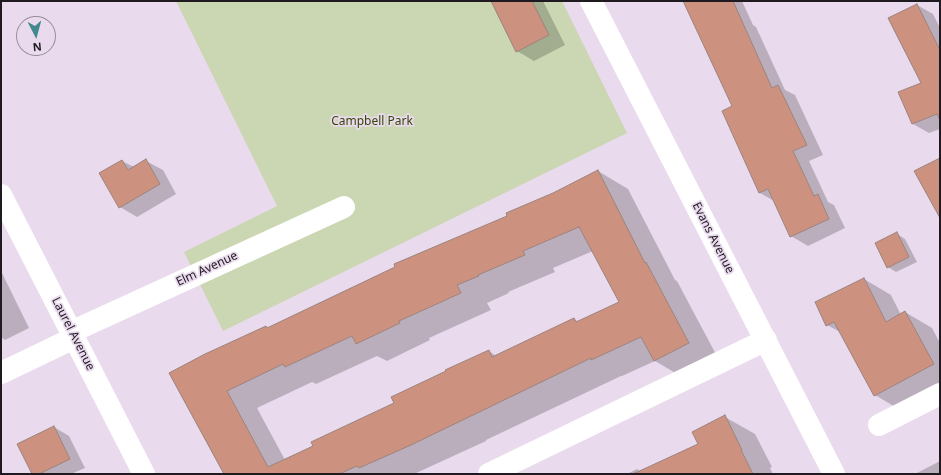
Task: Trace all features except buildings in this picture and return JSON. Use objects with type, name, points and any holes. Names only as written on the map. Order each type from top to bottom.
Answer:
[{"type":"street","name":"Evans Avenue","points":[[591,1],[834,474]]},
{"type":"street","name":"Laurel Avenue","points":[[1,195],[144,474]]},
{"type":"street","name":"Elm Avenue","points":[[1,372],[72,335],[344,207]]},
{"type":"street","points":[[489,474],[766,340]]},
{"type":"street","points":[[879,425],[940,394]]},
{"type":"green space","name":"Campbell Park","points":[[176,1],[562,1],[627,133],[223,331],[184,252],[277,206]]}]
